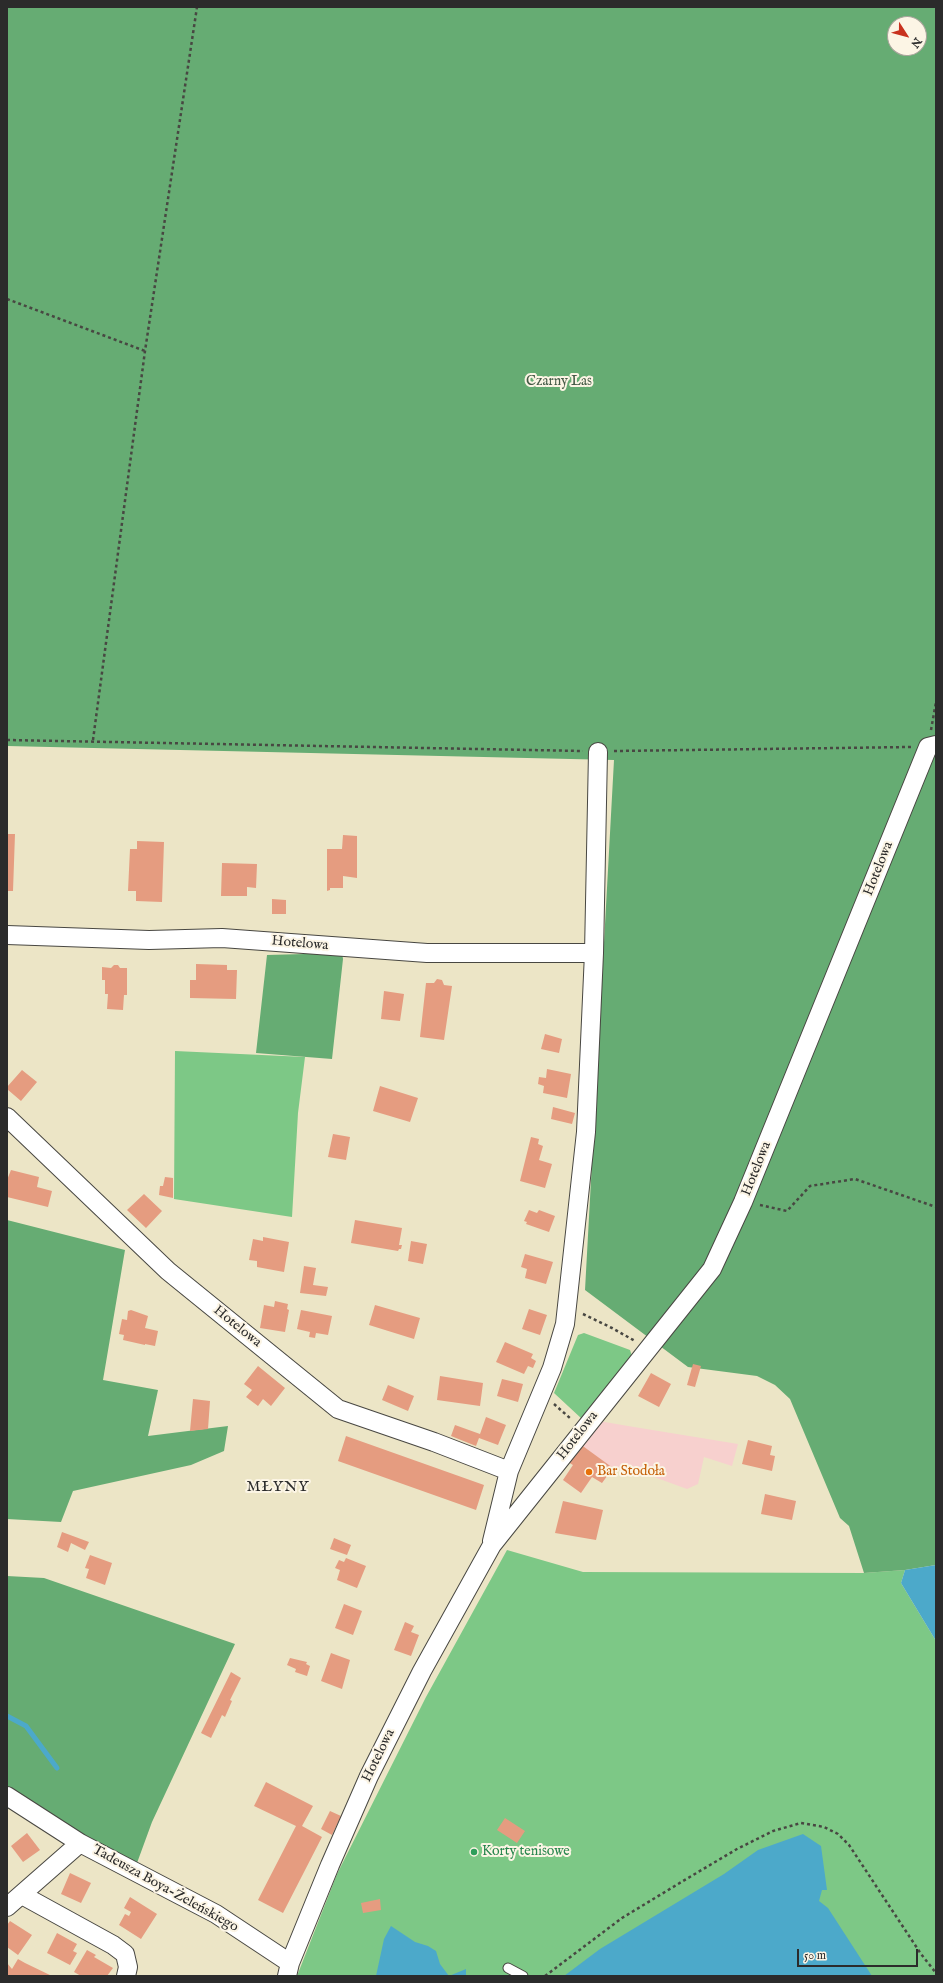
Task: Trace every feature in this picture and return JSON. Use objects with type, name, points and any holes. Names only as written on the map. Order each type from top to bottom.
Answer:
[{"type":"street","name":"Hotelowa","points":[[288,1969],[369,1776],[422,1670],[492,1545],[712,1268],[743,1202],[932,746]]},
{"type":"street","name":"Hotelowa","points":[[492,1545],[509,1471],[561,1342],[568,1307],[586,1132],[594,953],[598,752]]},
{"type":"street","name":"Hotelowa","points":[[7,935],[149,940],[222,938],[427,953],[594,953]]},
{"type":"street","name":"Hotelowa","points":[[7,1117],[168,1271],[338,1409],[434,1442],[509,1471]]},
{"type":"street","name":"Tadeusza Boya-Żeleńskiego","points":[[7,1796],[80,1843],[216,1914],[288,1969]]},
{"type":"street","name":"Tadeusza Boya-Żeleńskiego","points":[[7,1907],[80,1843]]},
{"type":"street","points":[[22,1895],[113,1945],[125,1954],[128,1967],[126,1976]]},
{"type":"lane","points":[[508,1968],[523,1976]]},
{"type":"path","points":[[93,740],[145,350],[197,7]]},
{"type":"path","points":[[7,299],[145,350]]},
{"type":"path","points":[[7,740],[93,740],[598,752],[932,746],[936,702]]},
{"type":"path","points":[[743,1202],[787,1211],[810,1186],[855,1179],[936,1207]]},
{"type":"path","points":[[568,1307],[612,1328],[648,1348]]},
{"type":"path","points":[[540,1394],[584,1428]]},
{"type":"path","points":[[546,1976],[622,1918],[683,1881],[738,1849],[773,1831],[801,1823],[824,1827],[838,1834],[849,1845],[921,1954],[936,1973]]},
{"type":"shaded area","points":[[599,1421],[738,1444],[732,1466],[704,1457],[698,1484],[687,1489],[635,1470],[613,1468],[602,1483],[592,1477],[581,1493],[563,1480],[573,1465],[568,1462]]},
{"type":"green space","name":"Czarny Las","points":[[7,7],[936,7],[936,1565],[905,1570],[864,1573],[849,1526],[840,1518],[790,1399],[775,1385],[757,1376],[688,1367],[585,1290],[614,760],[7,746]]},
{"type":"green space","points":[[342,953],[343,959],[332,1059],[256,1053],[267,955]]},
{"type":"green space","points":[[175,1051],[305,1057],[298,1113],[292,1217],[174,1199]]},
{"type":"green space","points":[[7,1220],[125,1250],[103,1380],[158,1390],[148,1436],[228,1426],[224,1451],[191,1465],[73,1491],[61,1522],[7,1519]]},
{"type":"green space","points":[[584,1333],[630,1350],[632,1356],[582,1419],[554,1393],[578,1335]]},
{"type":"green space","points":[[507,1550],[583,1572],[864,1573],[905,1570],[901,1583],[936,1641],[936,1976],[297,1976],[337,1874],[426,1697]]},
{"type":"green space","points":[[7,1576],[44,1578],[235,1644],[152,1822],[137,1863],[83,1835],[7,1786]]},
{"type":"water","points":[[936,1565],[936,1641],[901,1583],[905,1570]]},
{"type":"water","points":[[803,1834],[821,1846],[827,1890],[822,1890],[819,1901],[828,1908],[872,1976],[564,1976],[600,1949],[724,1874],[758,1850]]},
{"type":"water","points":[[391,1926],[415,1942],[428,1946],[436,1951],[440,1964],[449,1976],[376,1976],[384,1939]]},
{"type":"water","points":[[466,1969],[466,1976],[449,1976]]},
{"type":"building","points":[[7,834],[15,834],[13,891],[7,891]]},
{"type":"building","points":[[343,835],[357,836],[357,878],[343,876],[343,888],[330,888],[330,890],[327,891],[327,849],[342,849]]},
{"type":"building","points":[[137,841],[164,842],[162,902],[136,901],[136,891],[128,891],[130,849],[137,849]]},
{"type":"building","points":[[222,863],[257,864],[256,888],[247,887],[247,896],[221,896]]},
{"type":"building","points":[[272,899],[286,900],[286,914],[272,914]]},
{"type":"building","points":[[196,964],[227,965],[227,970],[237,970],[236,999],[190,998],[190,980],[196,980]]},
{"type":"building","points":[[114,965],[118,965],[120,968],[127,968],[127,995],[124,995],[123,1010],[107,1009],[108,994],[105,994],[105,980],[102,980],[102,967],[111,968]]},
{"type":"building","points":[[437,979],[442,980],[444,985],[452,986],[444,1040],[420,1037],[426,983],[434,983]]},
{"type":"building","points":[[384,991],[404,994],[400,1021],[381,1019]]},
{"type":"building","points":[[545,1034],[562,1039],[559,1053],[541,1049]]},
{"type":"building","points":[[547,1069],[571,1074],[567,1098],[543,1093],[544,1086],[538,1084],[539,1077],[546,1078]]},
{"type":"building","points":[[22,1070],[37,1082],[21,1101],[7,1089],[7,1087]]},
{"type":"building","points":[[380,1086],[418,1098],[410,1122],[373,1111]]},
{"type":"building","points":[[553,1107],[575,1113],[572,1124],[551,1119]]},
{"type":"building","points":[[333,1134],[350,1137],[346,1160],[328,1157]]},
{"type":"building","points":[[531,1137],[539,1139],[538,1144],[543,1146],[539,1160],[552,1164],[545,1188],[520,1181]]},
{"type":"building","points":[[11,1170],[39,1177],[37,1187],[52,1191],[48,1207],[7,1197],[7,1180]]},
{"type":"building","points":[[165,1177],[173,1178],[173,1198],[159,1195],[160,1186],[163,1186]]},
{"type":"building","points":[[144,1194],[162,1211],[146,1228],[127,1210]]},
{"type":"building","points":[[529,1210],[537,1213],[539,1210],[555,1216],[549,1232],[526,1224],[527,1222],[524,1221]]},
{"type":"building","points":[[355,1220],[402,1228],[399,1245],[402,1245],[401,1249],[398,1251],[351,1243]]},
{"type":"building","points":[[263,1237],[289,1242],[284,1272],[257,1267],[257,1261],[249,1260],[253,1239],[263,1241]]},
{"type":"building","points":[[411,1241],[427,1244],[423,1264],[408,1261]]},
{"type":"building","points":[[525,1254],[553,1262],[546,1284],[525,1278],[527,1269],[521,1267]]},
{"type":"building","points":[[304,1266],[316,1268],[313,1285],[328,1287],[326,1296],[300,1293]]},
{"type":"building","points":[[275,1301],[288,1304],[287,1309],[289,1310],[285,1332],[260,1328],[264,1305],[274,1307]]},
{"type":"building","points":[[375,1305],[420,1318],[414,1339],[369,1325]]},
{"type":"building","points":[[529,1309],[547,1315],[540,1335],[522,1329]]},
{"type":"building","points":[[131,1310],[148,1316],[145,1328],[158,1331],[155,1346],[123,1340],[124,1335],[119,1334],[122,1319],[127,1320],[128,1311]]},
{"type":"building","points":[[301,1310],[332,1316],[328,1335],[316,1333],[315,1338],[309,1337],[310,1332],[297,1329]]},
{"type":"building","points":[[505,1342],[533,1354],[531,1358],[536,1361],[533,1368],[528,1366],[524,1374],[496,1362]]},
{"type":"building","points":[[693,1364],[701,1366],[695,1387],[687,1385]]},
{"type":"building","points":[[258,1366],[285,1388],[271,1406],[263,1399],[258,1406],[246,1397],[252,1390],[244,1384]]},
{"type":"building","points":[[651,1373],[671,1384],[659,1407],[638,1396]]},
{"type":"building","points":[[440,1376],[483,1383],[480,1406],[437,1400]]},
{"type":"building","points":[[502,1379],[523,1384],[518,1402],[497,1396]]},
{"type":"building","points":[[388,1385],[414,1396],[408,1411],[382,1400]]},
{"type":"building","points":[[193,1399],[210,1401],[208,1429],[190,1431]]},
{"type":"building","points":[[486,1417],[506,1425],[498,1445],[479,1438],[476,1446],[451,1436],[455,1425],[480,1434]]},
{"type":"building","points":[[346,1436],[484,1485],[476,1510],[338,1461]]},
{"type":"building","points":[[748,1440],[772,1446],[770,1455],[775,1456],[772,1471],[742,1464]]},
{"type":"building","name":"Bar Stodoła","points":[[580,1444],[613,1468],[602,1483],[592,1477],[581,1493],[563,1480],[573,1465],[568,1462]]},
{"type":"building","points":[[765,1494],[796,1501],[792,1520],[761,1514]]},
{"type":"building","points":[[563,1501],[603,1510],[596,1540],[555,1533]]},
{"type":"building","points":[[62,1532],[89,1542],[85,1550],[71,1543],[68,1552],[57,1547]]},
{"type":"building","points":[[334,1538],[351,1545],[347,1555],[330,1549]]},
{"type":"building","points":[[90,1555],[112,1563],[105,1585],[86,1578],[89,1569],[85,1568]]},
{"type":"building","points":[[346,1558],[366,1566],[357,1588],[337,1580],[340,1570],[335,1568],[339,1560],[344,1562]]},
{"type":"building","points":[[344,1604],[362,1611],[353,1635],[335,1628]]},
{"type":"building","points":[[405,1622],[414,1626],[411,1632],[419,1635],[411,1656],[394,1650]]},
{"type":"building","points":[[331,1653],[350,1660],[342,1689],[321,1681]]},
{"type":"building","points":[[290,1658],[307,1662],[306,1664],[310,1666],[307,1676],[295,1672],[296,1669],[287,1665]]},
{"type":"building","points":[[231,1672],[241,1678],[230,1700],[232,1701],[225,1717],[222,1715],[211,1738],[201,1733]]},
{"type":"building","points":[[266,1782],[313,1806],[302,1826],[322,1837],[283,1913],[258,1900],[296,1826],[254,1806]]},
{"type":"building","points":[[330,1811],[341,1816],[332,1835],[321,1829]]},
{"type":"building","points":[[505,1818],[525,1831],[517,1843],[497,1830]]},
{"type":"building","points":[[27,1833],[40,1850],[23,1862],[11,1846]]},
{"type":"building","points":[[70,1873],[91,1883],[81,1903],[61,1894]]},
{"type":"building","points":[[130,1897],[157,1914],[141,1939],[119,1925],[125,1914],[129,1916],[131,1912],[124,1908]]},
{"type":"building","points":[[380,1899],[381,1910],[363,1913],[361,1903]]},
{"type":"building","points":[[10,1921],[32,1935],[18,1955],[7,1947],[7,1925]]},
{"type":"building","points":[[57,1933],[77,1944],[73,1951],[77,1953],[70,1965],[47,1953]]},
{"type":"building","points":[[87,1950],[96,1955],[94,1957],[113,1968],[107,1976],[81,1976],[74,1972]]},
{"type":"building","points":[[18,1959],[52,1976],[7,1976],[7,1963],[12,1969]]},
{"type":"waterway","points":[[7,1716],[26,1726],[57,1768]]},
{"type":"place","name":"Bar Stodoła","points":[[589,1472]]},
{"type":"place","name":"Korty tenisowe","points":[[474,1852]]},
{"type":"district","name":"MŁYNY","points":[[278,1488]]}]
